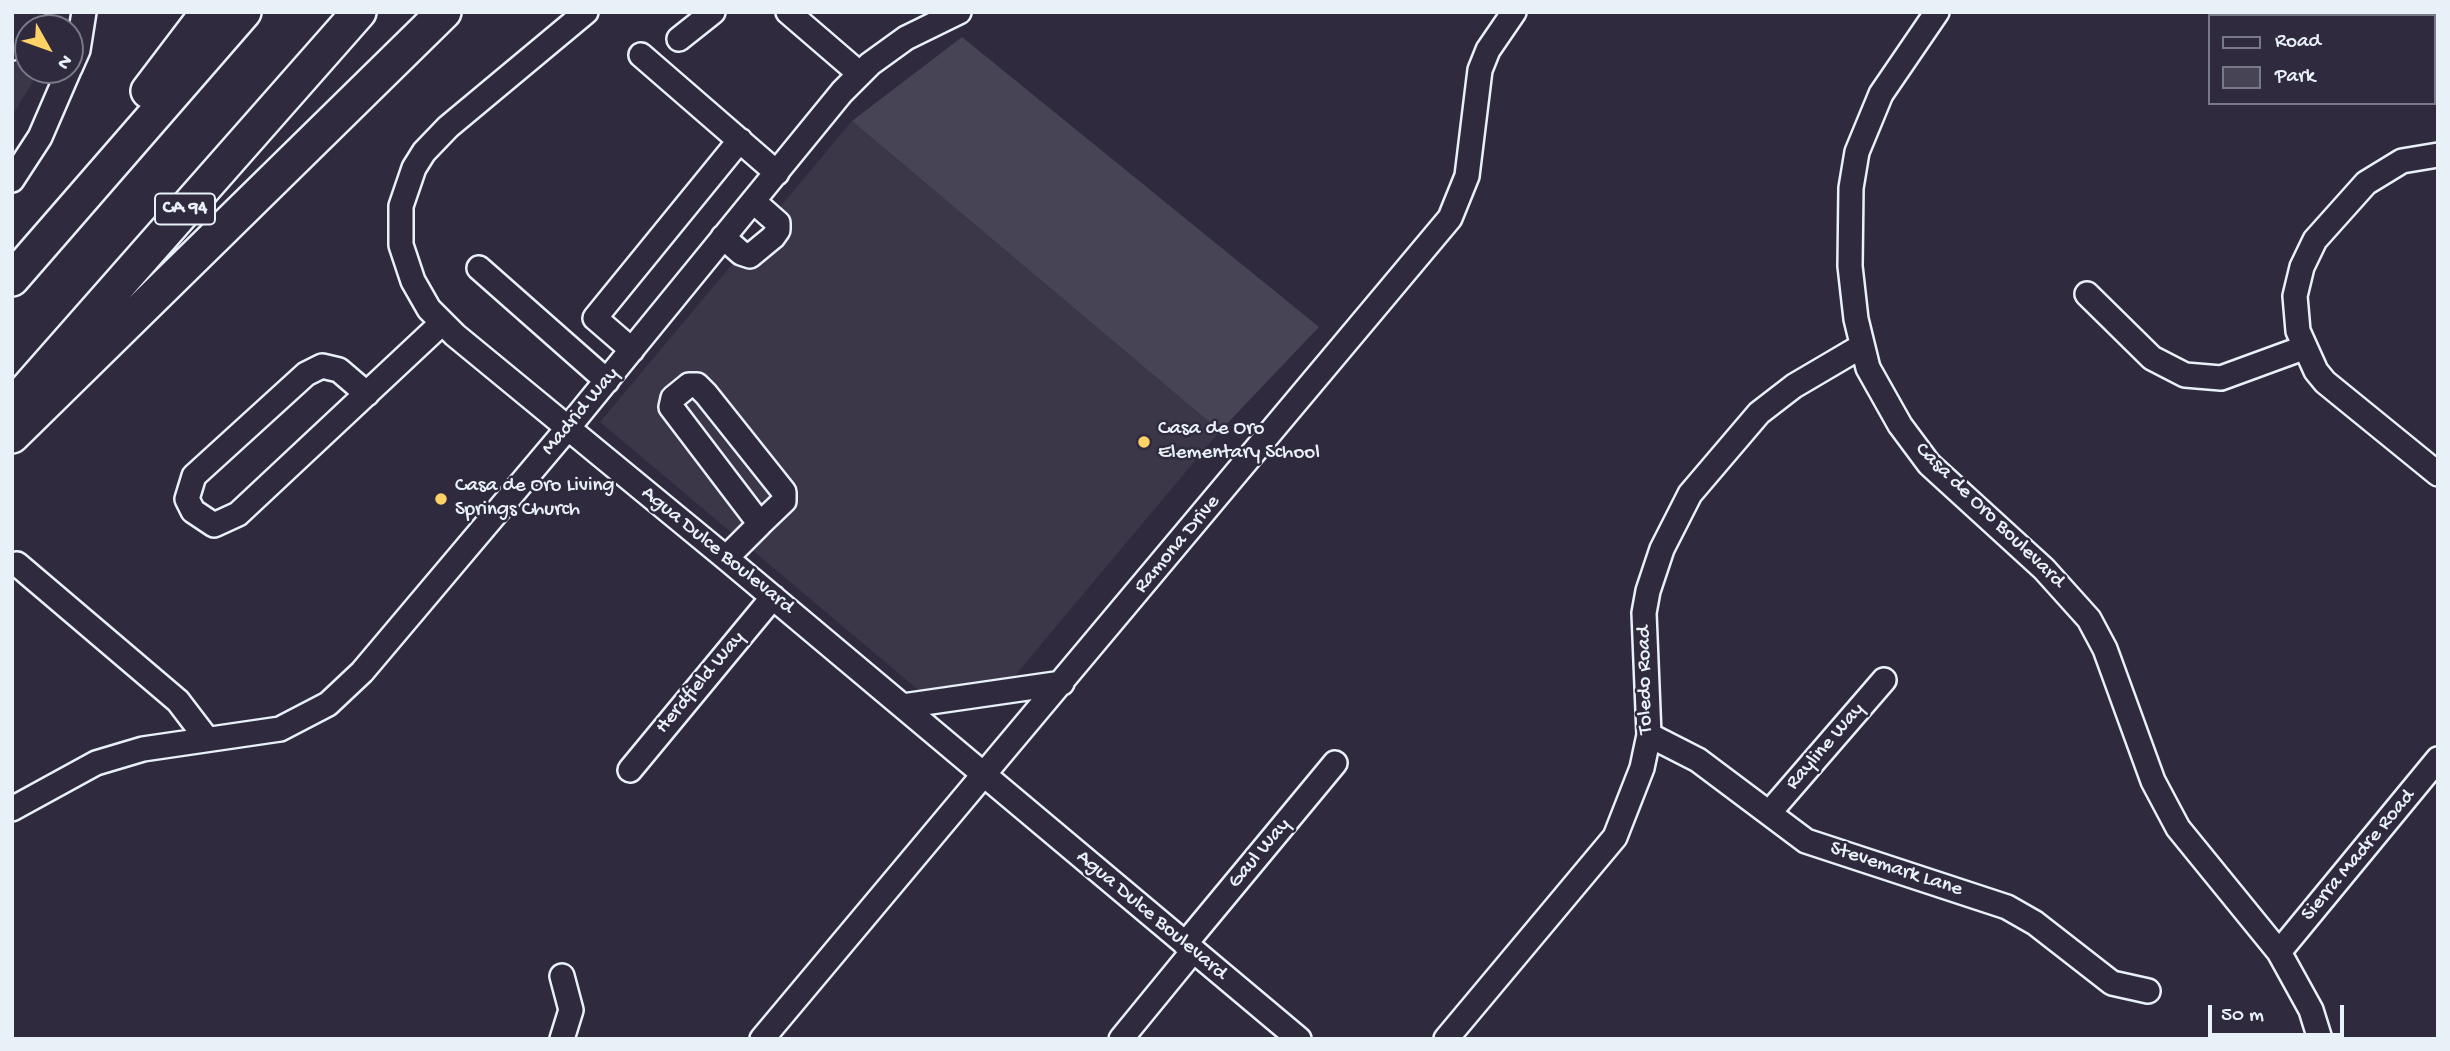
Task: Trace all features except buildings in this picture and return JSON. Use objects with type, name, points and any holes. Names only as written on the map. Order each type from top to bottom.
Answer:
[{"type":"highway","points":[[12,266],[208,12]]},
{"type":"highway","points":[[12,279],[244,12]]},
{"type":"highway","name":"CA 94","points":[[12,406],[359,12]]},
{"type":"highway","points":[[12,436],[444,12]]},
{"type":"street","name":"Agua Dulce Boulevard","points":[[586,12],[448,127],[424,152],[414,168],[401,205],[401,246],[416,288],[442,323],[1299,1039]]},
{"type":"street","points":[[679,39],[713,12]]},
{"type":"street","points":[[788,12],[860,74]]},
{"type":"street","name":"Madrid Way","points":[[12,809],[96,762],[143,749],[280,729],[328,704],[362,672],[860,74],[906,38],[959,12]]},
{"type":"street","name":"Ramona Drive","points":[[762,1039],[1450,218],[1467,176],[1480,69],[1488,50],[1514,12]]},
{"type":"street","name":"Casa de Oro Boulevard","points":[[1937,12],[1881,94],[1857,152],[1851,188],[1850,266],[1868,368],[1882,398],[1929,464],[2044,569],[2089,619],[2109,658],[2153,781],[2178,828],[2279,952],[2311,1010],[2320,1039]]},
{"type":"street","points":[[641,55],[777,173]]},
{"type":"street","points":[[12,180],[40,138],[63,84]]},
{"type":"street","points":[[632,350],[595,318],[740,140]]},
{"type":"street","points":[[2438,155],[2402,161],[2377,174],[2340,209],[2315,240],[2302,267],[2295,296],[2303,348],[2325,382],[2438,474]]},
{"type":"street","points":[[723,237],[741,253],[750,256],[774,237],[778,223],[753,201]]},
{"type":"street","points":[[479,268],[607,381]]},
{"type":"street","points":[[2087,294],[2152,358],[2185,375],[2221,378],[2303,348]]},
{"type":"street","points":[[367,394],[339,370],[322,366],[306,374],[194,476],[187,499],[193,511],[214,525],[238,514],[367,394],[442,323]]},
{"type":"street","name":"Toledo Road","points":[[1446,1039],[1615,837],[1642,768],[1649,735],[1644,613],[1654,570],[1680,512],[1709,470],[1759,413],[1794,386],[1862,346]]},
{"type":"street","points":[[726,558],[784,501],[784,492],[706,394],[697,385],[689,385],[673,398],[671,407],[760,524]]},
{"type":"street","points":[[17,564],[178,701],[207,739]]},
{"type":"street","name":"Herdfield Way","points":[[629,770],[773,597]]},
{"type":"street","name":"Rayline Way","points":[[1769,813],[1884,680]]},
{"type":"street","points":[[903,706],[1062,683]]},
{"type":"street","name":"Stevemark Lane","points":[[1649,735],[1698,760],[1806,841],[2007,906],[2035,923],[2112,983],[2148,991]]},
{"type":"street","name":"Sierra Madre Road","points":[[2279,952],[2438,759]]},
{"type":"street","name":"Gaul Way","points":[[1121,1039],[1189,947],[1335,763]]},
{"type":"street","points":[[562,976],[571,1010],[562,1039]]},
{"type":"shaded area","points":[[12,12],[52,12],[14,14],[14,84],[31,84],[12,116]]},
{"type":"shaded area","points":[[852,121],[1220,431],[992,703],[947,714],[600,422]]},
{"type":"green space","points":[[962,37],[1319,327],[1220,431],[852,121]]},
{"type":"place","name":"Casa de Oro Elementary School","points":[[1144,442]]},
{"type":"place","name":"Casa de Oro Living Springs Church","points":[[441,499]]}]
